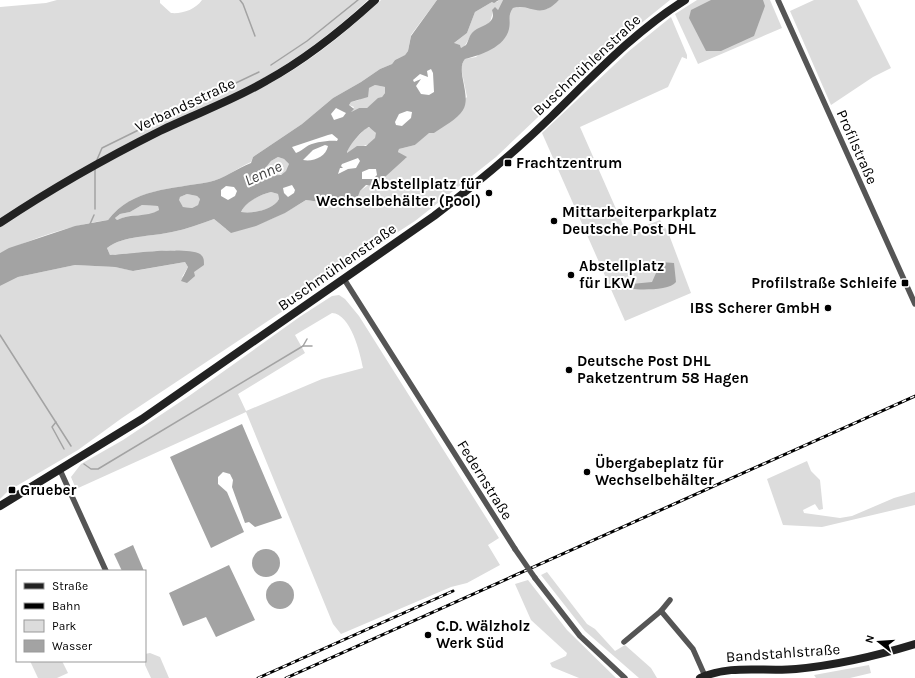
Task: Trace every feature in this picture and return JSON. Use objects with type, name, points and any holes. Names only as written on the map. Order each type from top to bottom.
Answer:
[{"type":"street","name":"Verbandsstraße","points":[[0,223],[105,159],[272,78],[338,33],[375,0]]},
{"type":"street","name":"Buschmühlenstraße","points":[[0,506],[142,419],[434,216],[466,192],[521,145],[624,46],[670,9],[685,0]]},
{"type":"street","name":"Profilstraße","points":[[778,0],[915,304]]},
{"type":"street","name":"Federnstraße","points":[[344,279],[515,549],[535,578],[580,636],[625,678]]},
{"type":"street","points":[[60,470],[106,570]]},
{"type":"street","points":[[624,642],[661,611],[670,600]]},
{"type":"street","points":[[661,611],[693,649],[703,677]]},
{"type":"street","name":"Bandstahlstraße","points":[[703,677],[731,670],[816,667],[865,658],[915,644]]},
{"type":"green space","points":[[57,0],[160,0],[160,3],[171,13],[175,13],[192,9],[202,0],[368,0],[340,25],[310,48],[264,78],[247,87],[249,94],[285,75],[319,52],[351,27],[381,0],[437,0],[411,35],[408,51],[405,55],[333,98],[302,124],[253,157],[251,162],[215,181],[168,189],[141,196],[118,209],[108,220],[80,225],[53,233],[0,253],[0,7],[46,3]]},
{"type":"green space","points":[[499,0],[503,0],[498,10],[493,12],[490,22],[483,28],[473,32],[464,47],[461,48],[460,45],[453,44],[467,33],[475,12],[492,2],[497,2]]},
{"type":"green space","points":[[559,0],[670,0],[614,45],[496,157],[415,221],[122,418],[78,450],[8,491],[0,499],[0,286],[18,277],[75,265],[115,267],[134,271],[185,262],[188,267],[182,277],[194,272],[175,250],[110,255],[107,248],[121,241],[178,231],[214,219],[226,229],[258,224],[287,212],[306,200],[335,204],[360,191],[406,158],[398,152],[399,149],[415,145],[467,97],[461,68],[463,62],[465,59],[476,57],[509,28],[508,14],[513,8],[547,9]]},
{"type":"green space","points":[[697,0],[770,0],[782,28],[698,64],[675,14]]},
{"type":"green space","points":[[814,0],[857,0],[891,68],[873,77],[831,105],[790,11]]},
{"type":"green space","points":[[671,17],[687,55],[687,59],[682,57],[668,87],[580,127],[624,227],[634,230],[660,220],[668,232],[691,293],[625,321],[542,133],[629,51]]},
{"type":"green space","points":[[375,85],[385,87],[385,93],[382,97],[367,108],[359,108],[351,112],[354,107],[349,105],[351,102],[359,100],[369,88]]},
{"type":"green space","points":[[367,127],[374,129],[376,137],[374,140],[369,144],[347,153],[349,146]]},
{"type":"green space","points":[[278,157],[284,159],[289,164],[286,172],[278,175],[258,176],[271,161]]},
{"type":"green space","points":[[271,192],[278,194],[279,199],[272,206],[256,212],[241,212],[243,208],[253,199]]},
{"type":"green space","points":[[187,194],[197,196],[200,199],[198,205],[192,208],[183,207],[178,200],[180,197]]},
{"type":"green space","points":[[142,205],[158,206],[159,210],[150,215],[128,216],[117,220],[115,218],[120,214],[130,212]]},
{"type":"green space","points":[[339,295],[345,299],[359,316],[499,538],[488,545],[500,565],[467,583],[451,587],[341,634],[333,624],[246,412],[76,489],[71,477],[81,464],[123,440],[189,396],[301,316],[332,296]],"holes":[[[332,313],[339,315],[354,335],[363,368],[322,379],[246,411],[238,394],[305,353],[295,335]]]},
{"type":"green space","points":[[807,461],[811,471],[820,480],[823,509],[819,510],[815,504],[803,510],[804,513],[840,518],[852,516],[894,498],[915,492],[915,505],[822,527],[783,525],[767,479]]},
{"type":"green space","points":[[547,572],[587,624],[595,629],[615,651],[625,645],[651,668],[657,678],[639,678],[585,631],[541,575]]},
{"type":"green space","points":[[528,580],[567,630],[616,678],[579,678],[552,667],[550,663],[566,656],[567,653],[531,620],[515,584]]},
{"type":"green space","points":[[150,653],[160,657],[169,678],[151,678],[145,665],[146,654]]},
{"type":"green space","points":[[30,662],[62,662],[68,673],[57,678],[38,678]]},
{"type":"green space","points":[[869,665],[871,673],[850,678],[816,678],[814,675]]},
{"type":"water","points":[[437,0],[499,0],[494,3],[492,2],[475,12],[467,33],[454,43],[460,45],[461,48],[466,45],[474,31],[488,24],[493,15],[492,10],[495,7],[498,10],[503,0],[559,0],[546,9],[535,10],[519,7],[513,8],[510,16],[510,26],[503,41],[492,49],[465,59],[462,64],[462,76],[466,97],[461,113],[454,120],[434,133],[429,133],[415,145],[399,149],[398,152],[407,157],[375,186],[366,185],[360,191],[358,196],[335,204],[306,200],[285,213],[256,226],[231,233],[214,219],[178,231],[121,241],[107,248],[110,255],[170,251],[193,252],[200,254],[204,259],[204,265],[194,272],[195,276],[187,283],[181,281],[188,267],[185,262],[133,271],[115,267],[75,265],[18,277],[0,286],[0,253],[9,248],[75,226],[108,220],[118,209],[141,196],[168,189],[215,181],[251,163],[253,157],[302,124],[333,98],[405,55],[408,51],[411,36]],"holes":[[[431,69],[433,73],[434,92],[429,95],[421,94],[416,86],[421,79],[414,82],[413,80],[420,74],[428,77],[427,71]],[[375,85],[385,87],[385,93],[382,97],[378,98],[367,108],[359,108],[351,112],[354,109],[349,105],[351,102],[368,97],[369,88]],[[336,108],[346,113],[343,117],[334,120],[331,114]],[[407,111],[412,112],[411,118],[402,126],[396,125],[395,122],[399,114]],[[369,127],[376,133],[375,138],[366,146],[357,146],[347,153],[350,146],[360,134]],[[332,134],[338,139],[337,141],[326,141],[312,144],[296,153],[292,147]],[[325,145],[328,146],[327,150],[322,156],[303,160],[313,150]],[[278,157],[284,159],[289,164],[286,171],[281,175],[258,176],[271,161]],[[358,158],[360,161],[356,168],[348,169],[338,174],[340,168],[343,168],[341,166],[342,164]],[[369,169],[376,169],[377,175],[373,179],[362,179],[362,172]],[[292,185],[295,190],[294,193],[288,197],[284,193],[283,188]],[[226,186],[234,187],[237,191],[235,196],[228,200],[221,196],[221,190]],[[271,192],[278,194],[279,199],[272,206],[262,210],[241,212],[246,205],[258,197]],[[187,194],[197,196],[200,199],[198,205],[192,208],[183,207],[179,200],[180,197]],[[142,205],[158,206],[159,210],[149,214],[117,220],[115,218],[120,214],[130,212]]]},
{"type":"water","points":[[711,0],[763,0],[765,6],[754,36],[721,51],[706,51],[689,18],[691,10]]},
{"type":"water","points":[[661,262],[674,263],[676,282],[672,285],[659,289],[623,289],[621,285],[652,282]]},
{"type":"water","points":[[242,424],[282,518],[255,527],[249,522],[245,523],[232,487],[233,480],[230,474],[223,472],[218,477],[218,484],[227,492],[244,532],[211,548],[170,457]]},
{"type":"water","points":[[133,545],[144,570],[122,570],[114,554]]},
{"type":"water","points":[[266,549],[276,553],[280,563],[276,573],[266,577],[256,573],[252,563],[256,553]]},
{"type":"water","points":[[229,565],[255,620],[216,637],[206,617],[183,626],[169,593]]},
{"type":"water","points":[[280,581],[290,585],[294,595],[290,605],[280,609],[270,605],[266,595],[270,585]]},
{"type":"waterway","points":[[240,0],[243,4],[255,36]]},
{"type":"waterway","points":[[271,65],[307,41],[358,0]]},
{"type":"waterway","points":[[177,111],[259,72]]},
{"type":"waterway","points":[[96,162],[102,148],[171,114]]},
{"type":"waterway","points":[[95,169],[95,209]]},
{"type":"waterway","points":[[90,224],[94,215]]},
{"type":"waterway","points":[[0,335],[71,446]]},
{"type":"waterway","points":[[84,464],[91,469],[98,469],[303,346],[307,339]]},
{"type":"waterway","points":[[303,346],[312,346]]},
{"type":"waterway","points":[[56,422],[52,427],[64,449]]},
{"type":"railway","points":[[286,678],[915,396]]},
{"type":"railway","points":[[258,678],[453,591]]},
{"type":"place","name":"Frachtzentrum","points":[[508,163]]},
{"type":"place","name":"Abstellplatz für Wechselbehälter (Pool)","points":[[489,193]]},
{"type":"place","name":"Mittarbeiterparkplatz Deutsche Post DHL","points":[[554,221]]},
{"type":"place","name":"Abstellplatz für LKW","points":[[571,275]]},
{"type":"place","name":"Profilstraße Schleife","points":[[905,283]]},
{"type":"place","name":"IBS Scherer GmbH","points":[[828,308]]},
{"type":"place","name":"Deutsche Post DHL Paketzentrum 58 Hagen","points":[[569,370]]},
{"type":"place","name":"Übergabeplatz für Wechselbehälter","points":[[587,472]]},
{"type":"place","name":"Grueber","points":[[12,490]]},
{"type":"place","name":"C.D. Wälzholz Werk Süd","points":[[428,635]]},
{"type":"water label","name":"Lenne","points":[[263,173]]}]
